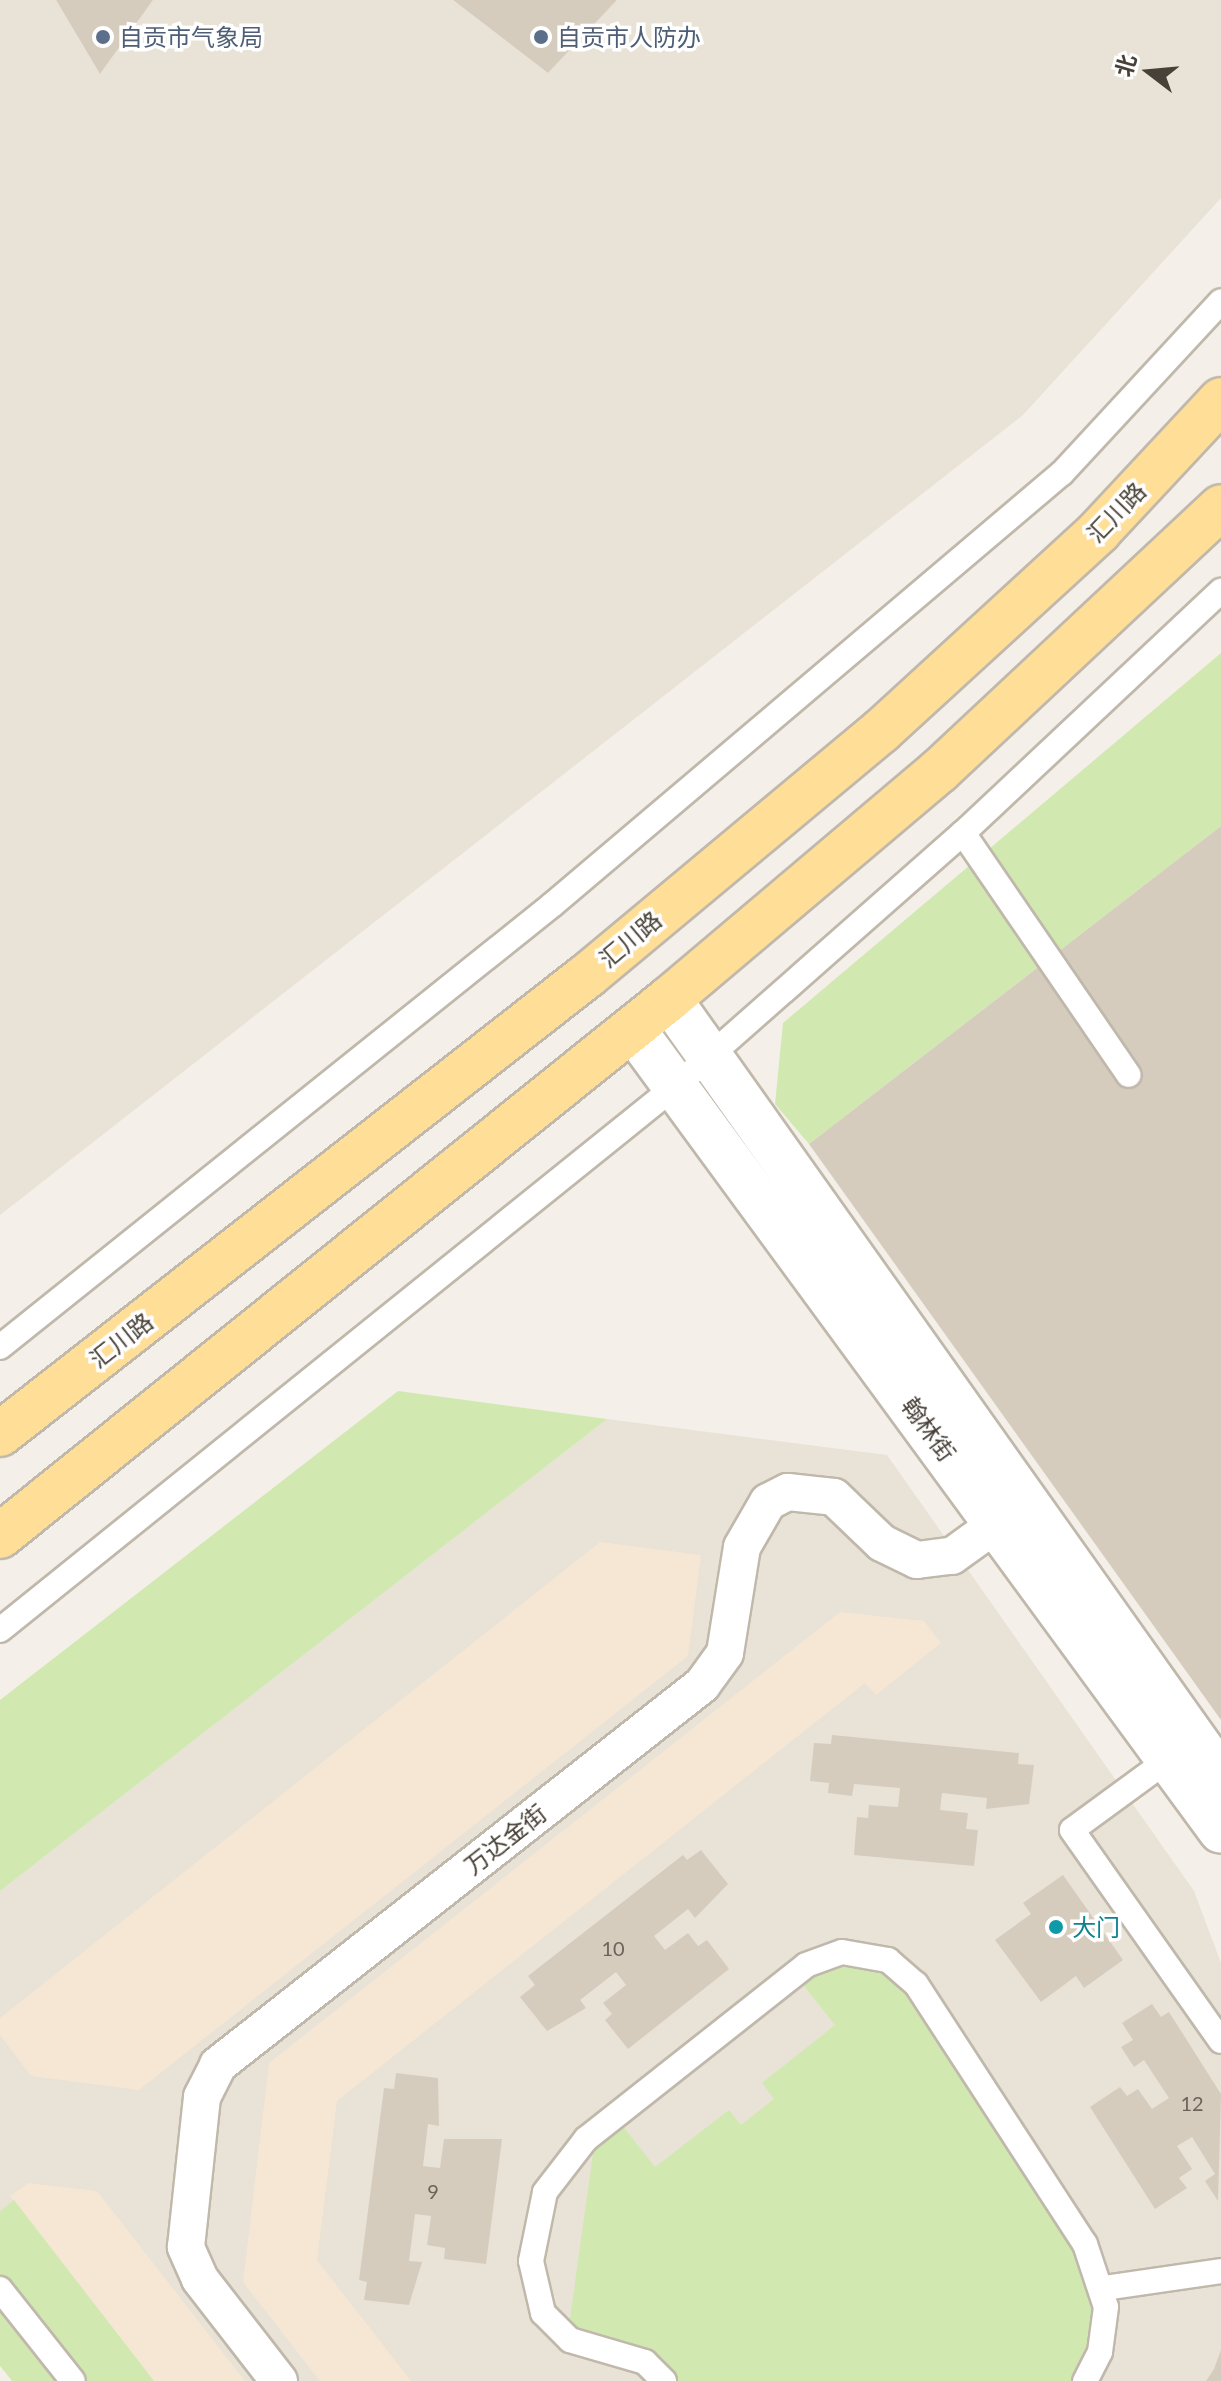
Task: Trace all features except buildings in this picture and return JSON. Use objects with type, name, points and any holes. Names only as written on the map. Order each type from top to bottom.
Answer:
[{"type":"main road","name":"汇川路","points":[[0,1434],[588,975],[881,731],[1099,531],[1221,400]]},
{"type":"main road","points":[[0,1536],[669,999],[939,771],[1221,507]]},
{"type":"street","name":"翰林街","points":[[669,999],[692,1072],[998,1523],[1221,1831]]},
{"type":"street","name":"翰林街","points":[[633,1029],[692,1072],[1221,1777]]},
{"type":"street","name":"万达金街","points":[[279,2381],[200,2279],[186,2247],[202,2097],[218,2065],[702,1685],[725,1653],[742,1547],[768,1502],[788,1492],[834,1497],[882,1543],[917,1560],[952,1556],[998,1523]]},
{"type":"lane","points":[[0,1347],[552,905],[1062,473],[1221,301]]},
{"type":"lane","points":[[0,1630],[692,1072],[963,833],[1221,591]]},
{"type":"lane","points":[[963,833],[1129,1075]]},
{"type":"lane","points":[[1169,1759],[1072,1830],[1221,2041]]},
{"type":"lane","points":[[664,2381],[645,2362],[570,2340],[543,2313],[531,2261],[545,2192],[586,2139],[806,1965],[842,1952],[888,1960],[916,1984],[1077,2231],[1105,2288],[1106,2329],[1085,2381]]},
{"type":"lane","points":[[1105,2288],[1221,2271]]},
{"type":"lane","points":[[0,2289],[73,2381]]},
{"type":"shaded area","points":[[0,0],[56,0],[100,74],[153,0],[453,0],[548,73],[617,0],[1221,0],[1221,198],[1023,415],[0,1215]]},
{"type":"shaded area","points":[[607,1419],[887,1455],[1194,1891],[1221,1963],[1221,2381],[154,2381],[13,2201],[0,2211],[0,1891]]},
{"type":"shaded area","points":[[600,1542],[701,1555],[688,1656],[139,2090],[31,2076],[0,2035],[0,2018]]},
{"type":"shaded area","points":[[840,1612],[924,1621],[941,1643],[876,1695],[865,1683],[337,2101],[317,2260],[411,2381],[320,2381],[243,2282],[269,2063]]},
{"type":"shaded area","points":[[28,2183],[97,2191],[245,2381],[154,2381],[10,2196]]},
{"type":"green space","points":[[1221,653],[1221,826],[809,1144],[775,1104],[783,1023]]},
{"type":"green space","points":[[398,1391],[607,1419],[0,1891],[0,1700]]},
{"type":"green space","points":[[847,1962],[880,1968],[906,1989],[1086,2266],[1096,2302],[1092,2343],[1073,2381],[678,2381],[649,2351],[569,2326],[594,2146],[622,2125],[655,2167],[729,2110],[741,2125],[774,2099],[762,2083],[835,2025],[801,1982]]},
{"type":"green space","points":[[14,2200],[154,2381],[12,2381],[0,2366],[0,2211]]},
{"type":"place","name":"自贡市气象局","points":[[103,37]]},
{"type":"place","name":"自贡市人防办","points":[[541,37]]},
{"type":"place","name":"大门","points":[[1056,1927]]}]
